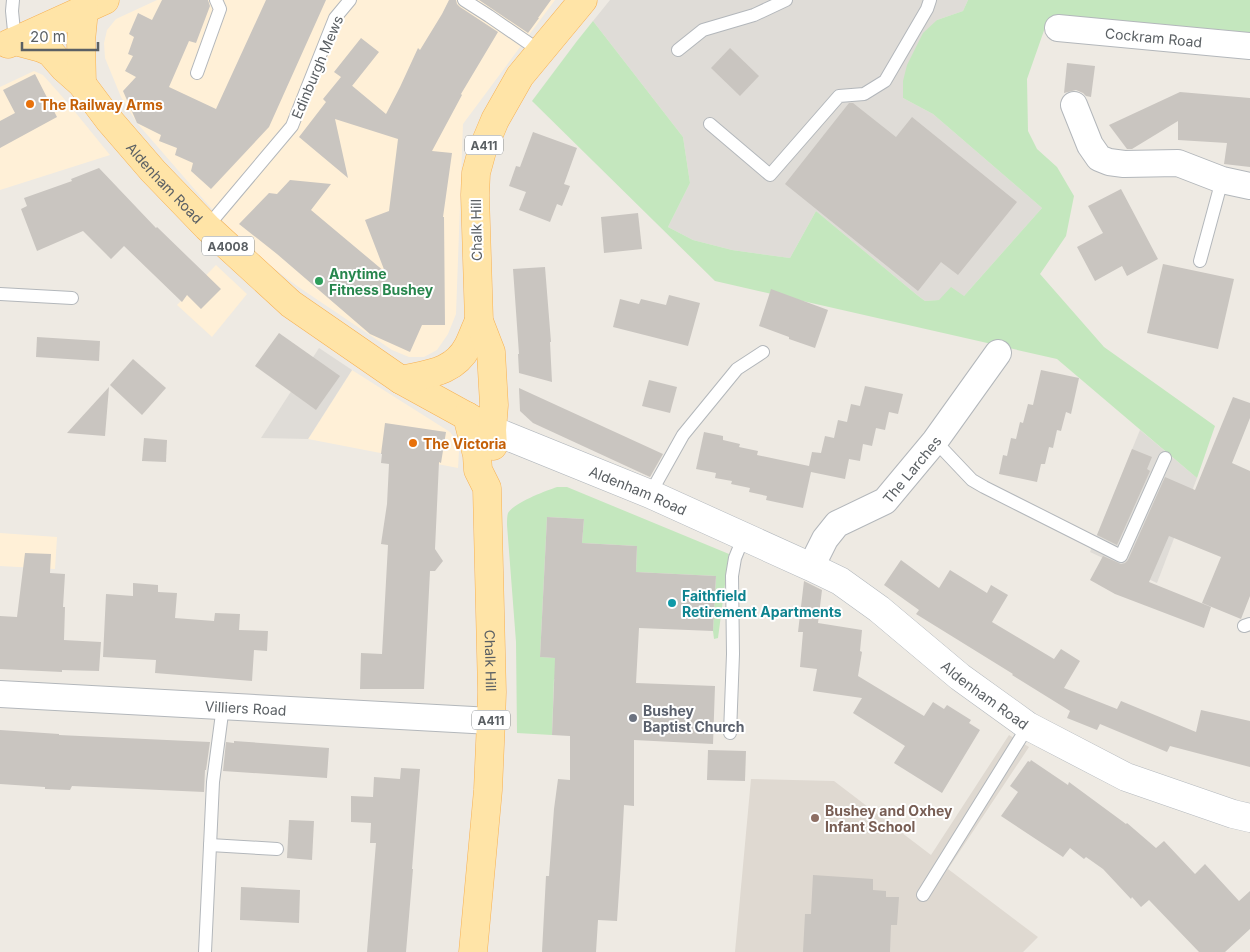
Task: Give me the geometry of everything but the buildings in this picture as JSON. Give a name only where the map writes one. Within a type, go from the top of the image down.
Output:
[{"type":"main road","name":"Chalk Hill","points":[[487,488],[495,473],[492,430],[494,405],[491,352],[478,321],[476,173],[482,151],[495,120],[520,76],[583,0]]},
{"type":"main road","points":[[8,44],[94,5]]},
{"type":"main road","points":[[82,84],[81,41],[94,5]]},
{"type":"main road","name":"Aldenham Road","points":[[8,44],[41,48],[50,52],[82,84],[109,120],[147,164],[207,227],[291,304],[401,380],[492,430],[650,494],[840,581],[878,609],[960,677],[1028,726],[1126,777],[1224,811],[1250,818]]},
{"type":"main road","points":[[401,380],[444,370],[461,356],[478,321]]},
{"type":"main road","name":"Chalk Hill","points":[[467,416],[477,455],[478,470],[487,488],[492,682],[488,790],[473,952]]},
{"type":"street","name":"Cockram Road","points":[[1058,28],[1250,46]]},
{"type":"street","points":[[1074,105],[1090,145],[1099,158],[1109,162],[1124,164],[1178,162],[1222,180],[1250,186]]},
{"type":"street","name":"The Larches","points":[[810,567],[825,539],[837,524],[885,501],[935,441],[998,353]]},
{"type":"street","name":"Villiers Road","points":[[0,694],[491,721]]},
{"type":"lane","points":[[8,44],[13,0]]},
{"type":"lane","points":[[197,73],[220,8],[216,0]]},
{"type":"lane","name":"Edinburgh Mews","points":[[207,227],[292,126],[335,18],[350,0]]},
{"type":"lane","points":[[464,0],[540,51]]},
{"type":"lane","points":[[678,50],[703,30],[754,15],[786,0]]},
{"type":"lane","points":[[710,124],[770,175],[839,96],[864,94],[885,81],[927,9],[930,0]]},
{"type":"lane","points":[[1200,261],[1222,180]]},
{"type":"lane","points":[[0,294],[72,298]]},
{"type":"lane","points":[[650,494],[683,435],[738,369],[763,352]]},
{"type":"lane","points":[[935,441],[972,480],[1121,556],[1165,458]]},
{"type":"lane","points":[[730,733],[733,654],[732,576],[735,558],[744,536]]},
{"type":"lane","points":[[205,952],[213,782],[223,706]]},
{"type":"lane","points":[[923,895],[1028,726]]},
{"type":"lane","points":[[210,845],[277,849]]},
{"type":"shaded area","points":[[157,0],[555,0],[463,124],[456,314],[448,334],[437,350],[424,357],[409,357],[392,350],[297,286],[247,248],[137,123],[121,97],[105,58],[104,43],[107,30],[116,19]]},
{"type":"shaded area","points":[[610,0],[968,0],[963,11],[937,20],[903,98],[933,114],[1042,208],[964,296],[939,300],[925,301],[816,211],[790,258],[732,250],[693,240],[668,227],[690,183],[683,137],[593,21]]},
{"type":"shaded area","points":[[34,71],[43,75],[110,155],[0,190],[0,87]]},
{"type":"shaded area","points":[[216,265],[247,294],[212,337],[177,305]]},
{"type":"shaded area","points":[[319,348],[352,370],[308,439],[261,438]]},
{"type":"shaded area","points":[[352,370],[450,432],[456,440],[459,451],[458,468],[308,439]]},
{"type":"shaded area","points":[[1140,430],[1197,478],[1157,583],[1090,552]]},
{"type":"shaded area","points":[[0,533],[57,537],[55,569],[0,566]]},
{"type":"shaded area","name":"Bushey and Oxhey Infant School","points":[[1009,735],[1029,747],[948,869],[1038,937],[1023,952],[735,952],[751,779],[834,781],[931,855]]},
{"type":"green space","points":[[968,0],[1250,0],[1250,33],[1125,21],[1047,22],[1027,79],[1028,131],[1037,149],[1057,167],[1074,196],[1066,236],[1040,274],[1104,347],[1215,426],[1197,478],[1057,359],[715,281],[532,101],[593,21],[683,137],[690,183],[668,227],[693,240],[732,250],[790,258],[816,211],[925,301],[939,300],[951,287],[964,296],[1042,208],[933,114],[903,98],[903,81],[907,65],[923,33],[937,20],[963,11]]},
{"type":"green space","points":[[557,487],[567,487],[729,554],[718,638],[714,639],[713,631],[716,576],[636,572],[637,546],[582,543],[584,519],[547,517],[540,657],[579,659],[635,683],[554,679],[552,735],[517,733],[516,642],[507,516],[516,505]]},
{"type":"place","name":"The Railway Arms","points":[[30,104]]},
{"type":"place","name":"Anytime Fitness Bushey","points":[[319,281]]},
{"type":"place","name":"The Victoria","points":[[413,443]]},
{"type":"place","name":"Faithfield Retirement Apartments","points":[[672,603]]},
{"type":"place","name":"Bushey Baptist Church","points":[[633,718]]},
{"type":"place","name":"Bushey and Oxhey Infant School","points":[[815,818]]}]
